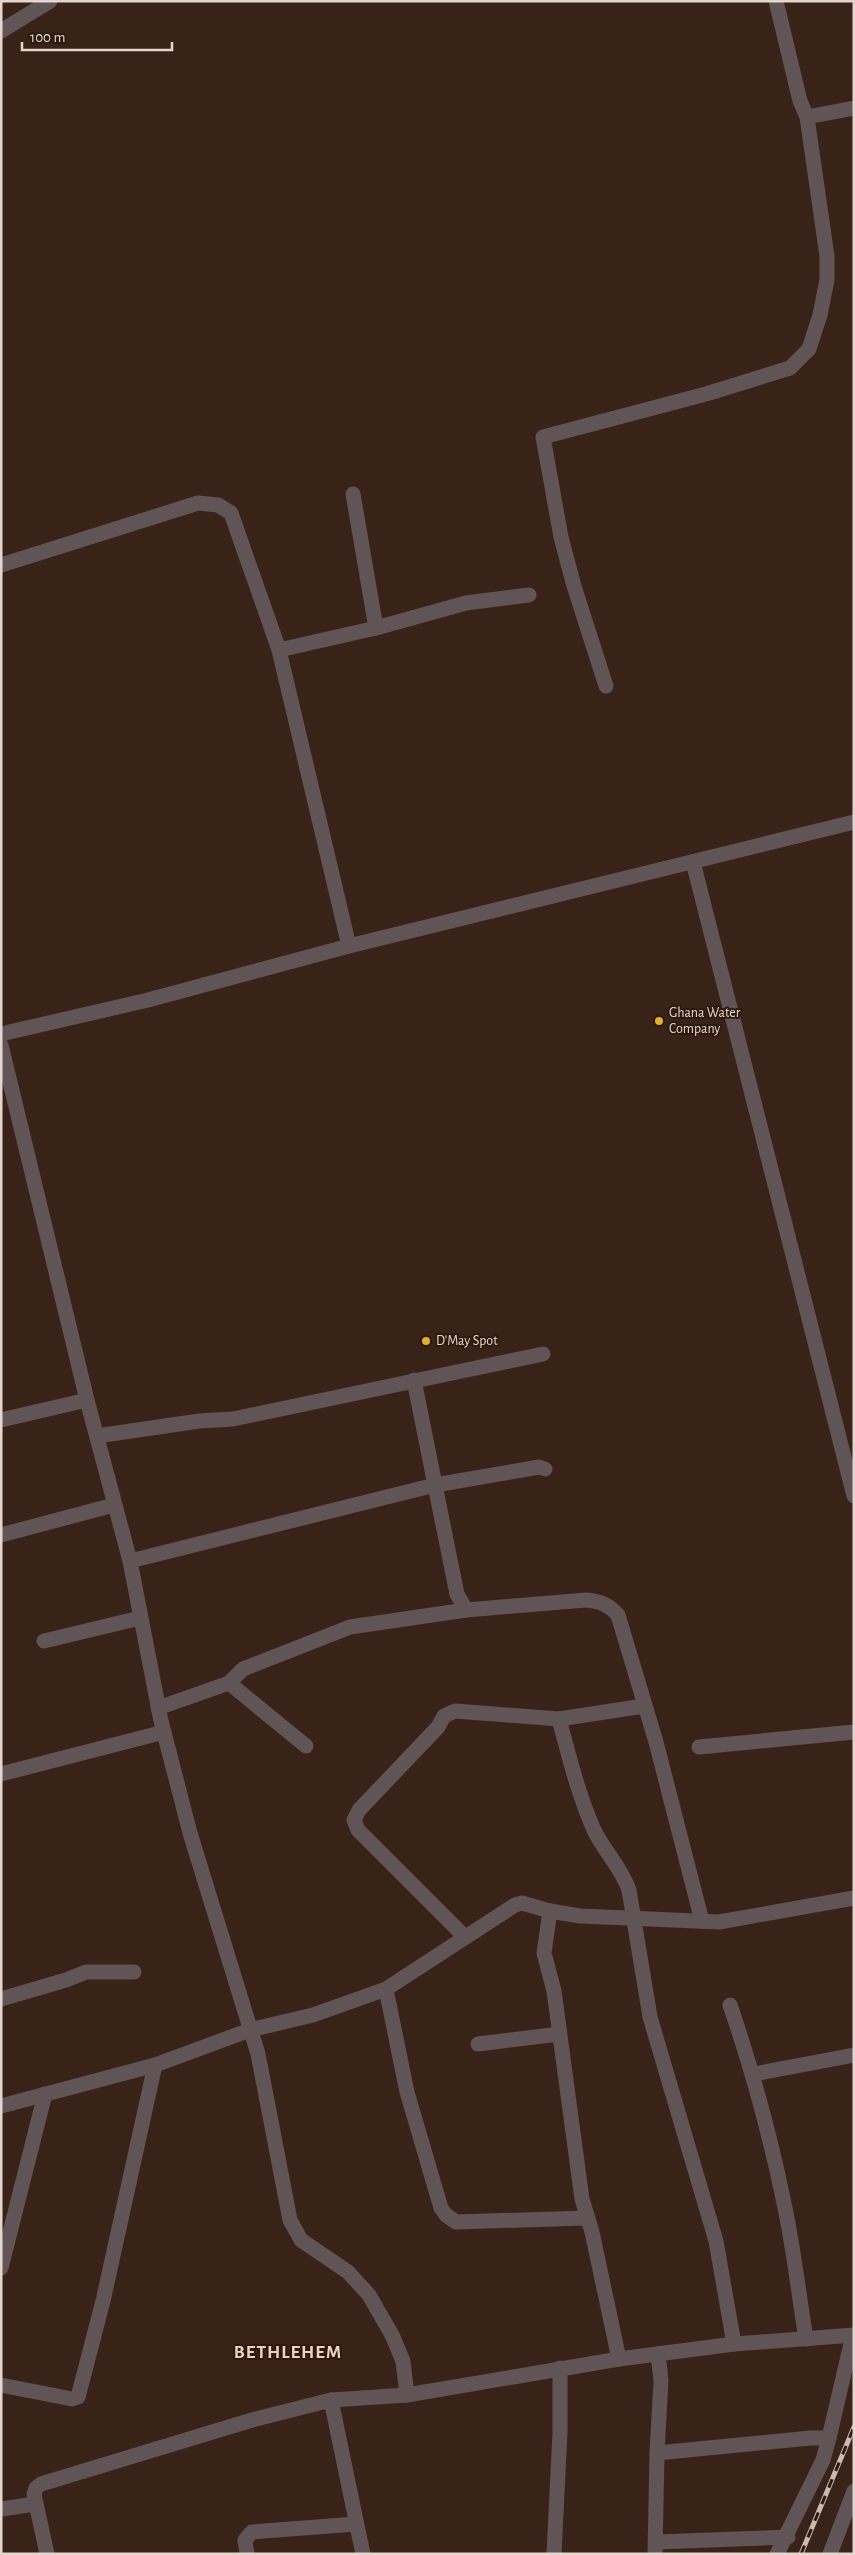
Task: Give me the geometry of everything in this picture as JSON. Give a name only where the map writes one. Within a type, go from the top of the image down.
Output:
[{"type":"street","points":[[1,31],[50,1]]},
{"type":"street","points":[[606,686],[574,586],[561,536],[543,437],[706,394],[790,368],[809,349],[820,314],[827,280],[827,256],[807,117],[800,101],[776,1]]},
{"type":"street","points":[[807,117],[854,108]]},
{"type":"street","points":[[354,494],[376,628]]},
{"type":"street","points":[[1,564],[198,503],[218,506],[231,513],[279,650],[349,946]]},
{"type":"street","points":[[279,650],[376,628],[466,603],[529,595]]},
{"type":"street","points":[[1,1034],[148,1000],[349,946],[854,822]]},
{"type":"street","points":[[693,862],[854,1496]]},
{"type":"street","points":[[1,1045],[87,1400],[130,1562],[164,1732],[190,1833],[258,2054],[290,2220],[295,2234],[301,2240],[348,2272],[369,2295],[392,2335],[403,2361],[406,2395]]},
{"type":"street","points":[[97,1436],[234,1419],[543,1354]]},
{"type":"street","points":[[414,1380],[457,1594],[466,1610]]},
{"type":"street","points":[[1,1420],[87,1400]]},
{"type":"street","points":[[130,1562],[435,1485],[539,1467],[545,1469]]},
{"type":"street","points":[[1,1535],[114,1505]]},
{"type":"street","points":[[158,1708],[229,1683],[243,1669],[294,1647],[350,1627],[466,1610],[586,1600],[597,1601],[610,1607],[618,1615],[656,1742],[702,1921]]},
{"type":"street","points":[[44,1641],[140,1618]]},
{"type":"street","points":[[229,1683],[306,1746]]},
{"type":"street","points":[[465,1937],[358,1830],[354,1820],[359,1810],[438,1727],[444,1716],[455,1711],[559,1719],[644,1706]]},
{"type":"street","points":[[559,1719],[576,1780],[594,1830],[625,1879],[634,1919],[650,2017],[716,2241],[734,2344]]},
{"type":"street","points":[[1,1774],[102,1750],[164,1732]]},
{"type":"street","points":[[699,1747],[854,1732]]},
{"type":"street","points":[[1,2106],[155,2065],[250,2030],[313,2014],[386,1989],[465,1937],[522,1903],[550,1911],[580,1916],[702,1921],[736,1920],[854,1898]]},
{"type":"street","points":[[550,1911],[544,1953],[554,1991],[572,2133],[587,2218],[592,2232],[619,2359]]},
{"type":"street","points":[[1,1999],[66,1980],[86,1972],[134,1972]]},
{"type":"street","points":[[386,1989],[408,2092],[441,2208],[446,2215],[456,2222],[587,2218]]},
{"type":"street","points":[[730,2005],[754,2074],[786,2209],[806,2340]]},
{"type":"street","points":[[478,2044],[559,2034]]},
{"type":"street","points":[[754,2074],[854,2055]]},
{"type":"street","points":[[1,2385],[72,2399],[78,2397],[102,2301],[155,2065]]},
{"type":"street","points":[[2,2261],[45,2094]]},
{"type":"street","points":[[47,2554],[34,2504],[36,2488],[41,2484],[252,2420],[331,2400],[406,2395],[619,2359],[734,2344],[854,2335],[823,2460],[788,2536],[777,2554]]},
{"type":"street","points":[[658,2354],[661,2380],[657,2453],[656,2548],[788,2536]]},
{"type":"street","points":[[554,2554],[560,2432],[560,2368]]},
{"type":"street","points":[[331,2400],[363,2554]]},
{"type":"street","points":[[657,2453],[810,2438],[829,2438]]},
{"type":"street","points":[[830,2554],[854,2491]]},
{"type":"street","points":[[1,2509],[34,2504]]},
{"type":"street","points":[[247,2554],[245,2540],[252,2532],[356,2524]]},
{"type":"railway","points":[[801,2554],[854,2427]]},
{"type":"place","name":"Ghana Water Company","points":[[659,1021]]},
{"type":"place","name":"D'May Spot","points":[[426,1341]]},
{"type":"district","name":"BETHLEHEM","points":[[288,2352]]}]
